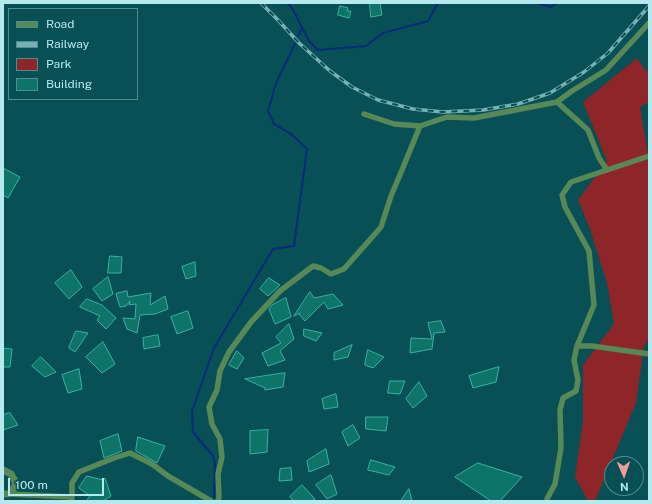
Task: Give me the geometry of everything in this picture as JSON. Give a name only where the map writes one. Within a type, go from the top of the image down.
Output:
[{"type":"street","points":[[364,114],[394,124],[420,126],[447,117],[474,118],[557,102],[572,90],[606,70],[649,23]]},
{"type":"street","points":[[557,102],[588,130],[599,158],[607,170]]},
{"type":"street","points":[[218,501],[218,474],[222,457],[220,439],[212,424],[209,407],[217,390],[220,371],[229,352],[251,322],[280,291],[313,266],[321,268],[331,274],[344,269],[381,227],[391,196],[420,126]]},
{"type":"street","points":[[547,501],[555,484],[561,448],[560,410],[563,398],[576,391],[578,380],[574,360],[576,346],[594,305],[589,251],[565,207],[562,195],[571,182],[649,156]]},
{"type":"street","points":[[576,346],[592,346],[649,354]]},
{"type":"street","points":[[6,494],[71,499],[72,483],[79,472],[114,458],[130,454],[152,464],[168,476],[211,501]]},
{"type":"street","points":[[3,470],[11,474],[16,483],[13,490],[6,494]]},
{"type":"green space","points":[[637,58],[645,70],[649,71],[649,102],[640,107],[649,160],[649,339],[644,346],[636,403],[614,456],[604,456],[604,479],[595,501],[588,501],[575,477],[583,421],[583,365],[614,324],[607,283],[590,229],[578,200],[607,161],[583,102]]},
{"type":"building","points":[[370,3],[380,3],[382,15],[371,17]]},
{"type":"building","points":[[340,6],[348,8],[347,11],[351,11],[349,18],[338,15]]},
{"type":"building","points":[[3,168],[20,177],[8,198],[3,195]]},
{"type":"building","points":[[110,256],[122,257],[121,273],[108,273]]},
{"type":"building","points":[[195,262],[196,276],[186,279],[182,267]]},
{"type":"building","points":[[71,270],[82,287],[69,299],[55,283]]},
{"type":"building","points":[[108,277],[113,294],[102,301],[93,289]]},
{"type":"building","points":[[269,278],[280,285],[268,296],[260,289]]},
{"type":"building","points":[[127,291],[128,297],[151,293],[150,305],[165,296],[168,309],[155,314],[140,315],[137,333],[127,329],[123,318],[135,319],[136,304],[129,305],[130,301],[126,306],[120,307],[116,294]]},
{"type":"building","points":[[310,292],[314,298],[333,294],[343,305],[328,309],[324,302],[305,321],[299,314],[300,313],[294,316]]},
{"type":"building","points":[[286,298],[291,317],[275,324],[269,309],[272,305]]},
{"type":"building","points":[[87,299],[102,305],[116,318],[106,329],[97,320],[100,316],[80,307]]},
{"type":"building","points":[[188,311],[193,328],[177,334],[171,317]]},
{"type":"building","points":[[441,321],[445,332],[434,333],[432,349],[410,353],[411,338],[432,339],[428,323]]},
{"type":"building","points":[[289,324],[294,339],[280,351],[285,360],[268,366],[262,353],[281,343],[276,337]]},
{"type":"building","points":[[304,329],[322,333],[316,341],[304,336]]},
{"type":"building","points":[[76,331],[88,333],[75,352],[69,348]]},
{"type":"building","points":[[158,335],[160,346],[144,349],[143,338]]},
{"type":"building","points":[[103,342],[115,364],[102,373],[86,357]]},
{"type":"building","points":[[352,345],[348,357],[334,360],[334,353]]},
{"type":"building","points":[[3,348],[12,349],[10,367],[3,367]]},
{"type":"building","points":[[368,350],[384,357],[373,368],[365,365]]},
{"type":"building","points":[[237,351],[244,358],[237,369],[229,365]]},
{"type":"building","points":[[41,357],[56,372],[45,377],[32,366]]},
{"type":"building","points":[[499,367],[496,382],[473,388],[469,376]]},
{"type":"building","points":[[79,369],[82,389],[68,393],[62,375]]},
{"type":"building","points":[[285,373],[283,387],[265,390],[265,388],[245,379]]},
{"type":"building","points":[[390,381],[405,381],[400,394],[388,393]]},
{"type":"building","points":[[419,382],[427,396],[413,408],[406,399]]},
{"type":"building","points":[[336,394],[338,407],[324,409],[322,399]]},
{"type":"building","points":[[10,413],[18,425],[3,430],[3,415]]},
{"type":"building","points":[[366,417],[388,417],[386,431],[366,429]]},
{"type":"building","points":[[353,425],[360,438],[348,446],[342,432]]},
{"type":"building","points":[[268,430],[267,452],[250,454],[250,431]]},
{"type":"building","points":[[118,434],[122,451],[104,458],[100,441]]},
{"type":"building","points":[[138,437],[165,446],[157,463],[136,451]]},
{"type":"building","points":[[326,449],[329,464],[309,472],[307,461]]},
{"type":"building","points":[[371,460],[395,467],[389,475],[368,470]]},
{"type":"building","points":[[478,463],[522,477],[500,501],[491,501],[455,477]]},
{"type":"building","points":[[291,468],[292,480],[279,481],[280,469]]},
{"type":"building","points":[[331,475],[337,494],[327,499],[316,485]]},
{"type":"building","points":[[87,476],[103,480],[105,478],[111,496],[103,501],[86,501],[90,496],[79,488]]},
{"type":"building","points":[[302,485],[315,499],[312,501],[294,501],[290,497]]},
{"type":"building","points":[[409,489],[412,501],[401,501]]},
{"type":"waterway","points":[[287,3],[292,8],[309,41],[318,50],[366,46],[383,33],[428,21],[438,3]]},
{"type":"waterway","points":[[536,3],[551,7],[557,3]]},
{"type":"waterway","points":[[298,36],[302,28]]},
{"type":"waterway","points":[[214,497],[215,463],[213,456],[193,432],[192,411],[214,348],[273,249],[294,246],[307,149],[291,134],[274,124],[268,111],[276,83],[295,44]]},
{"type":"railway","points":[[261,3],[299,43],[330,71],[352,87],[378,100],[413,109],[443,112],[483,110],[518,104],[550,93],[584,72],[608,53],[649,6]]}]
